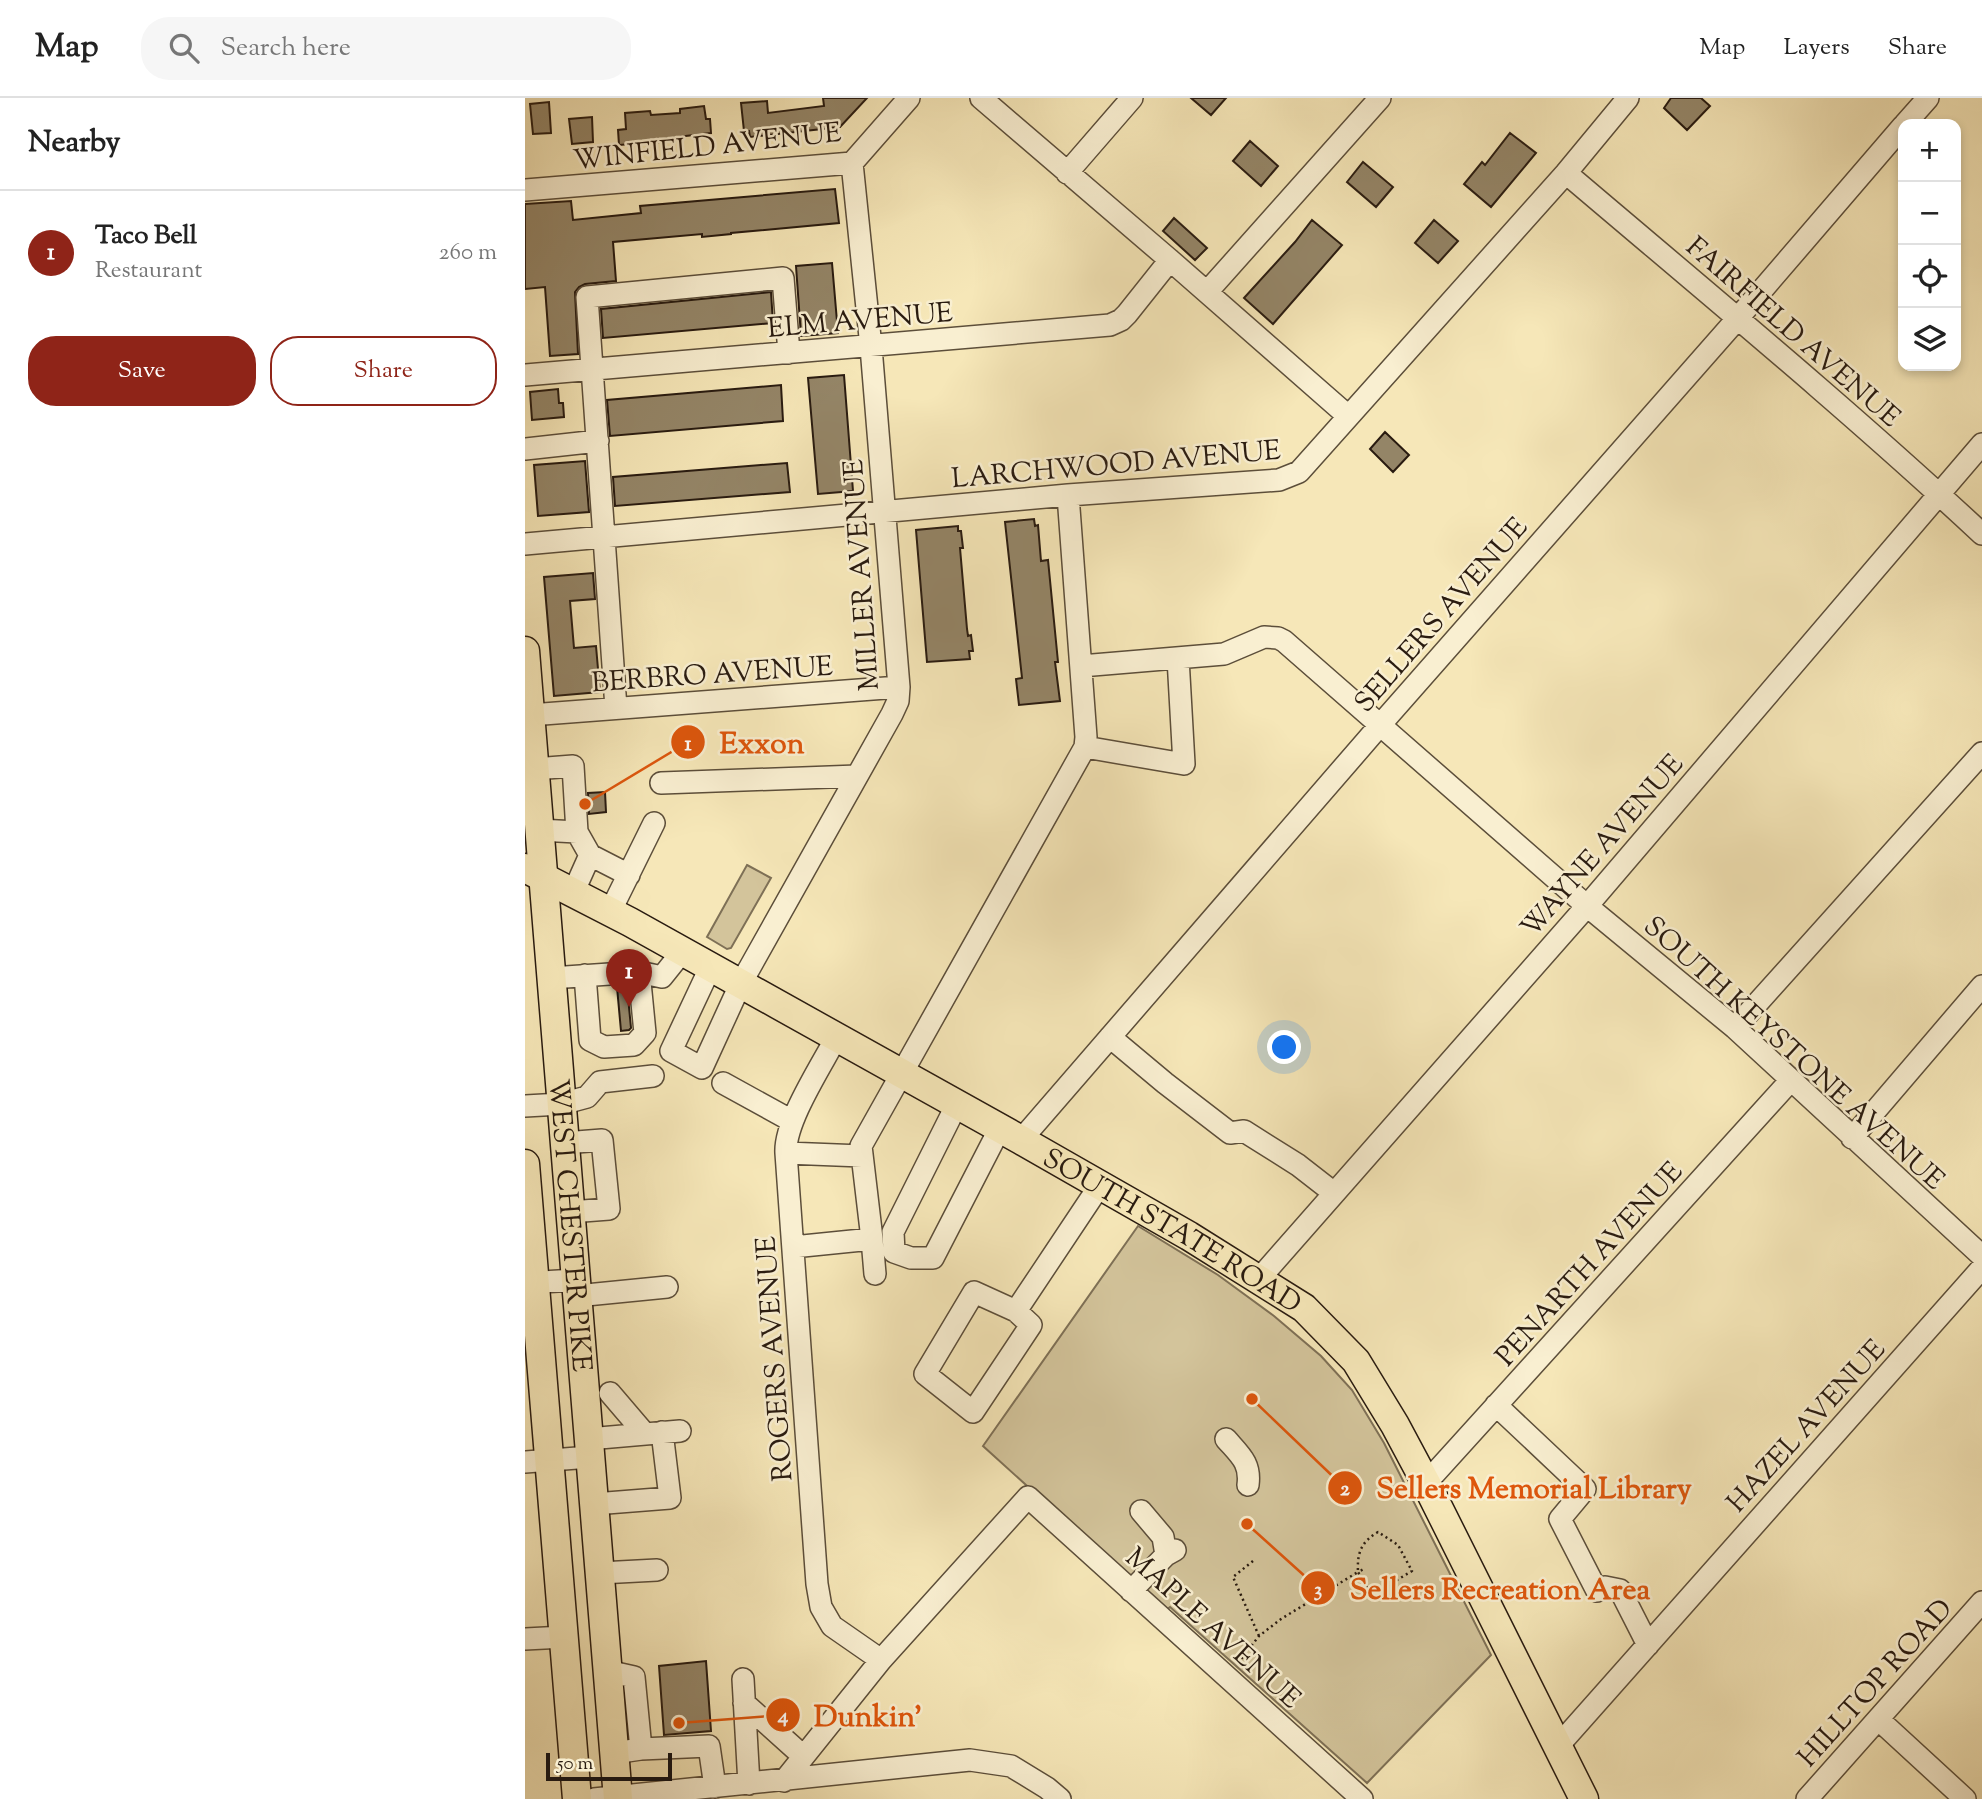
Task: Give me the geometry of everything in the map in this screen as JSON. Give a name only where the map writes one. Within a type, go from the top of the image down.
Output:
[{"type":"main road","name":"WEST CHESTER PIKE","points":[[525,651],[539,830],[534,873],[551,978],[607,1671],[627,1751],[610,1798]]},
{"type":"main road","name":"SOUTH STATE ROAD","points":[[534,873],[837,1036],[1011,1134],[1189,1236],[1304,1308],[1356,1361],[1395,1425],[1584,1799]]},
{"type":"main road","name":"WEST CHESTER PIKE","points":[[525,1164],[537,1461],[564,1637],[577,1799]]},
{"type":"street","name":"WINFIELD AVENUE","points":[[525,190],[852,163],[909,98]]},
{"type":"street","points":[[981,98],[1348,416]]},
{"type":"street","points":[[1067,173],[1132,98]]},
{"type":"street","points":[[1207,292],[1380,98]]},
{"type":"street","name":"LARCHWOOD AVENUE","points":[[525,544],[1291,477],[1299,472],[1566,173],[1627,98]]},
{"type":"street","name":"SELLERS AVENUE","points":[[1909,119],[1927,98]]},
{"type":"street","name":"SELLERS AVENUE","points":[[957,1104],[893,1232],[894,1252],[911,1258],[933,1258],[1011,1134],[1110,1037],[1898,132]]},
{"type":"street","name":"MILLER AVENUE","points":[[710,968],[671,1051],[702,1068],[740,985],[898,701],[871,347],[852,163]]},
{"type":"street","name":"FAIRFIELD AVENUE","points":[[1566,173],[1738,318],[1982,534]]},
{"type":"street","name":"ELM AVENUE","points":[[525,375],[1110,325],[1121,320],[1170,260]]},
{"type":"street","points":[[616,708],[587,297],[783,278],[789,353]]},
{"type":"street","points":[[525,449],[598,441]]},
{"type":"street","name":"WAYNE AVENUE","points":[[1259,1279],[1587,906],[1982,444]]},
{"type":"street","points":[[875,1274],[861,1146],[1085,747],[1068,495]]},
{"type":"street","points":[[1081,667],[1224,654],[1264,637],[1278,638],[1381,724]]},
{"type":"street","points":[[1085,747],[1184,764],[1178,658]]},
{"type":"street","name":"BERBRO AVENUE","points":[[530,715],[899,687]]},
{"type":"street","name":"SOUTH KEYSTONE AVENUE","points":[[1381,724],[1587,906],[1735,1028],[1852,1138],[1978,1245]]},
{"type":"street","points":[[1735,1028],[1982,752]]},
{"type":"street","points":[[534,769],[573,766],[577,832],[590,855],[629,875]]},
{"type":"street","points":[[661,783],[857,776]]},
{"type":"street","points":[[610,912],[654,823]]},
{"type":"street","points":[[539,830],[577,832]]},
{"type":"street","points":[[573,893],[590,855]]},
{"type":"street","points":[[551,978],[639,972],[662,977],[682,952]]},
{"type":"street","points":[[556,1041],[634,1045],[645,1033],[639,972]]},
{"type":"street","points":[[585,975],[597,1044]]},
{"type":"street","points":[[1852,1138],[1982,986]]},
{"type":"street","name":"ROGERS AVENUE","points":[[837,1036],[792,1121],[786,1153],[817,1584],[821,1607],[832,1626],[881,1660]]},
{"type":"street","points":[[1110,1037],[1230,1133],[1244,1131],[1298,1165],[1334,1193]]},
{"type":"street","points":[[525,1106],[561,1104],[587,1097],[600,1082],[653,1076]]},
{"type":"street","name":"PENARTH AVENUE","points":[[1426,1483],[1791,1080]]},
{"type":"street","points":[[723,1083],[792,1121]]},
{"type":"street","points":[[564,1143],[602,1140],[609,1209],[570,1212]]},
{"type":"street","points":[[786,1153],[862,1156]]},
{"type":"street","points":[[1016,1311],[1100,1185]]},
{"type":"street","points":[[793,1247],[872,1239]]},
{"type":"street","name":"HAZEL AVENUE","points":[[1558,1746],[1982,1268]]},
{"type":"street","points":[[530,1283],[576,1288],[667,1287]]},
{"type":"street","points":[[974,1292],[1016,1311],[1031,1325],[973,1412],[925,1374],[974,1292]]},
{"type":"street","points":[[594,1504],[670,1497],[662,1432],[610,1393]]},
{"type":"street","points":[[1496,1405],[1585,1489],[1560,1519],[1597,1591],[1605,1587],[1621,1591],[1648,1645]]},
{"type":"street","points":[[537,1461],[662,1432]]},
{"type":"street","points":[[1226,1439],[1245,1460],[1250,1474],[1248,1485]]},
{"type":"street","name":"MAPLE AVENUE","points":[[881,1660],[1028,1497],[1362,1799]]},
{"type":"street","points":[[1131,1591],[1170,1552],[1163,1537],[1141,1511]]},
{"type":"street","points":[[600,1573],[657,1570]]},
{"type":"street","name":"HILLTOP ROAD","points":[[1807,1799],[1982,1602]]},
{"type":"street","points":[[525,1639],[564,1637]]},
{"type":"street","points":[[784,1781],[881,1660]]},
{"type":"street","points":[[743,1679],[749,1784]]},
{"type":"street","points":[[744,1703],[803,1756]]},
{"type":"street","points":[[1878,1718],[1965,1799]]},
{"type":"street","points":[[627,1751],[709,1746],[715,1787]]},
{"type":"street","points":[[610,1798],[970,1760],[1011,1766],[1047,1787],[1060,1799]]},
{"type":"path","points":[[1378,1532],[1399,1547],[1412,1570],[1371,1595],[1359,1572],[1357,1559],[1366,1539],[1372,1538],[1378,1532]]},
{"type":"path","points":[[1395,1550],[1399,1547]]},
{"type":"path","points":[[1253,1561],[1233,1577],[1259,1636]]},
{"type":"path","points":[[1229,1678],[1259,1636],[1281,1619],[1364,1569]]},
{"type":"path","points":[[1386,1580],[1389,1585]]},
{"type":"shaded area","points":[[747,865],[771,878],[731,948],[727,949],[707,937]]},
{"type":"shaded area","points":[[1138,1226],[1218,1275],[1274,1316],[1321,1356],[1352,1390],[1384,1443],[1491,1655],[1367,1783],[1170,1607],[1165,1611],[983,1446]]},
{"type":"building","points":[[823,98],[867,98],[840,127],[750,137],[749,131],[744,131],[741,103],[767,101],[768,113],[824,106]]},
{"type":"building","points":[[1191,98],[1226,98],[1211,115]]},
{"type":"building","points":[[1671,98],[1701,98],[1710,106],[1687,130],[1664,108]]},
{"type":"building","points":[[549,102],[551,133],[533,134],[530,104]]},
{"type":"building","points":[[704,106],[706,119],[710,119],[711,133],[659,139],[660,142],[619,145],[618,130],[626,129],[625,113],[680,113],[680,109]]},
{"type":"building","points":[[592,117],[593,142],[572,144],[569,119]]},
{"type":"building","points":[[1510,133],[1536,153],[1491,207],[1464,184],[1482,162],[1485,165]]},
{"type":"building","points":[[1250,141],[1278,166],[1261,186],[1233,161]]},
{"type":"building","points":[[1363,162],[1393,187],[1376,207],[1347,182]]},
{"type":"building","points":[[835,189],[839,223],[702,237],[702,234],[613,242],[616,281],[585,284],[575,292],[578,354],[550,356],[545,287],[525,289],[525,204],[571,201],[573,220],[641,213],[640,206]]},
{"type":"building","points":[[1174,218],[1207,248],[1195,260],[1163,231]]},
{"type":"building","points":[[1312,220],[1342,245],[1273,324],[1244,298]]},
{"type":"building","points":[[1434,220],[1458,241],[1438,263],[1415,243]]},
{"type":"building","points":[[832,263],[838,333],[801,336],[796,266]]},
{"type":"building","points":[[771,292],[773,323],[603,338],[601,309]]},
{"type":"building","points":[[844,375],[853,491],[818,494],[808,378]]},
{"type":"building","points":[[781,385],[783,421],[610,436],[607,400]]},
{"type":"building","points":[[558,389],[564,417],[532,420],[530,392]]},
{"type":"building","points":[[1385,432],[1409,455],[1393,472],[1370,449]]},
{"type":"building","points":[[585,461],[589,512],[538,516],[534,465]]},
{"type":"building","points":[[787,463],[790,492],[615,506],[613,477]]},
{"type":"building","points":[[1034,519],[1035,526],[1038,525],[1041,561],[1048,560],[1060,701],[1019,705],[1016,679],[1022,678],[1005,522]]},
{"type":"building","points":[[958,526],[963,548],[960,548],[967,629],[968,636],[971,635],[973,651],[969,651],[970,659],[927,662],[916,530]]},
{"type":"building","points":[[593,573],[595,599],[570,601],[574,648],[596,646],[600,692],[554,696],[544,577]]},
{"type":"building","points":[[605,792],[606,812],[589,814],[588,793]]},
{"type":"building","points":[[627,986],[631,1028],[621,1031],[617,987]]},
{"type":"building","points":[[706,1661],[711,1731],[664,1735],[659,1666]]},
{"type":"place","name":"Exxon","points":[[585,804]]},
{"type":"place","name":"Taco Bell","points":[[629,1007]]},
{"type":"place","name":"Sellers Memorial Library","points":[[1252,1399]]},
{"type":"place","name":"Sellers Recreation Area","points":[[1247,1524]]},
{"type":"place","name":"Dunkin'","points":[[679,1723]]}]
